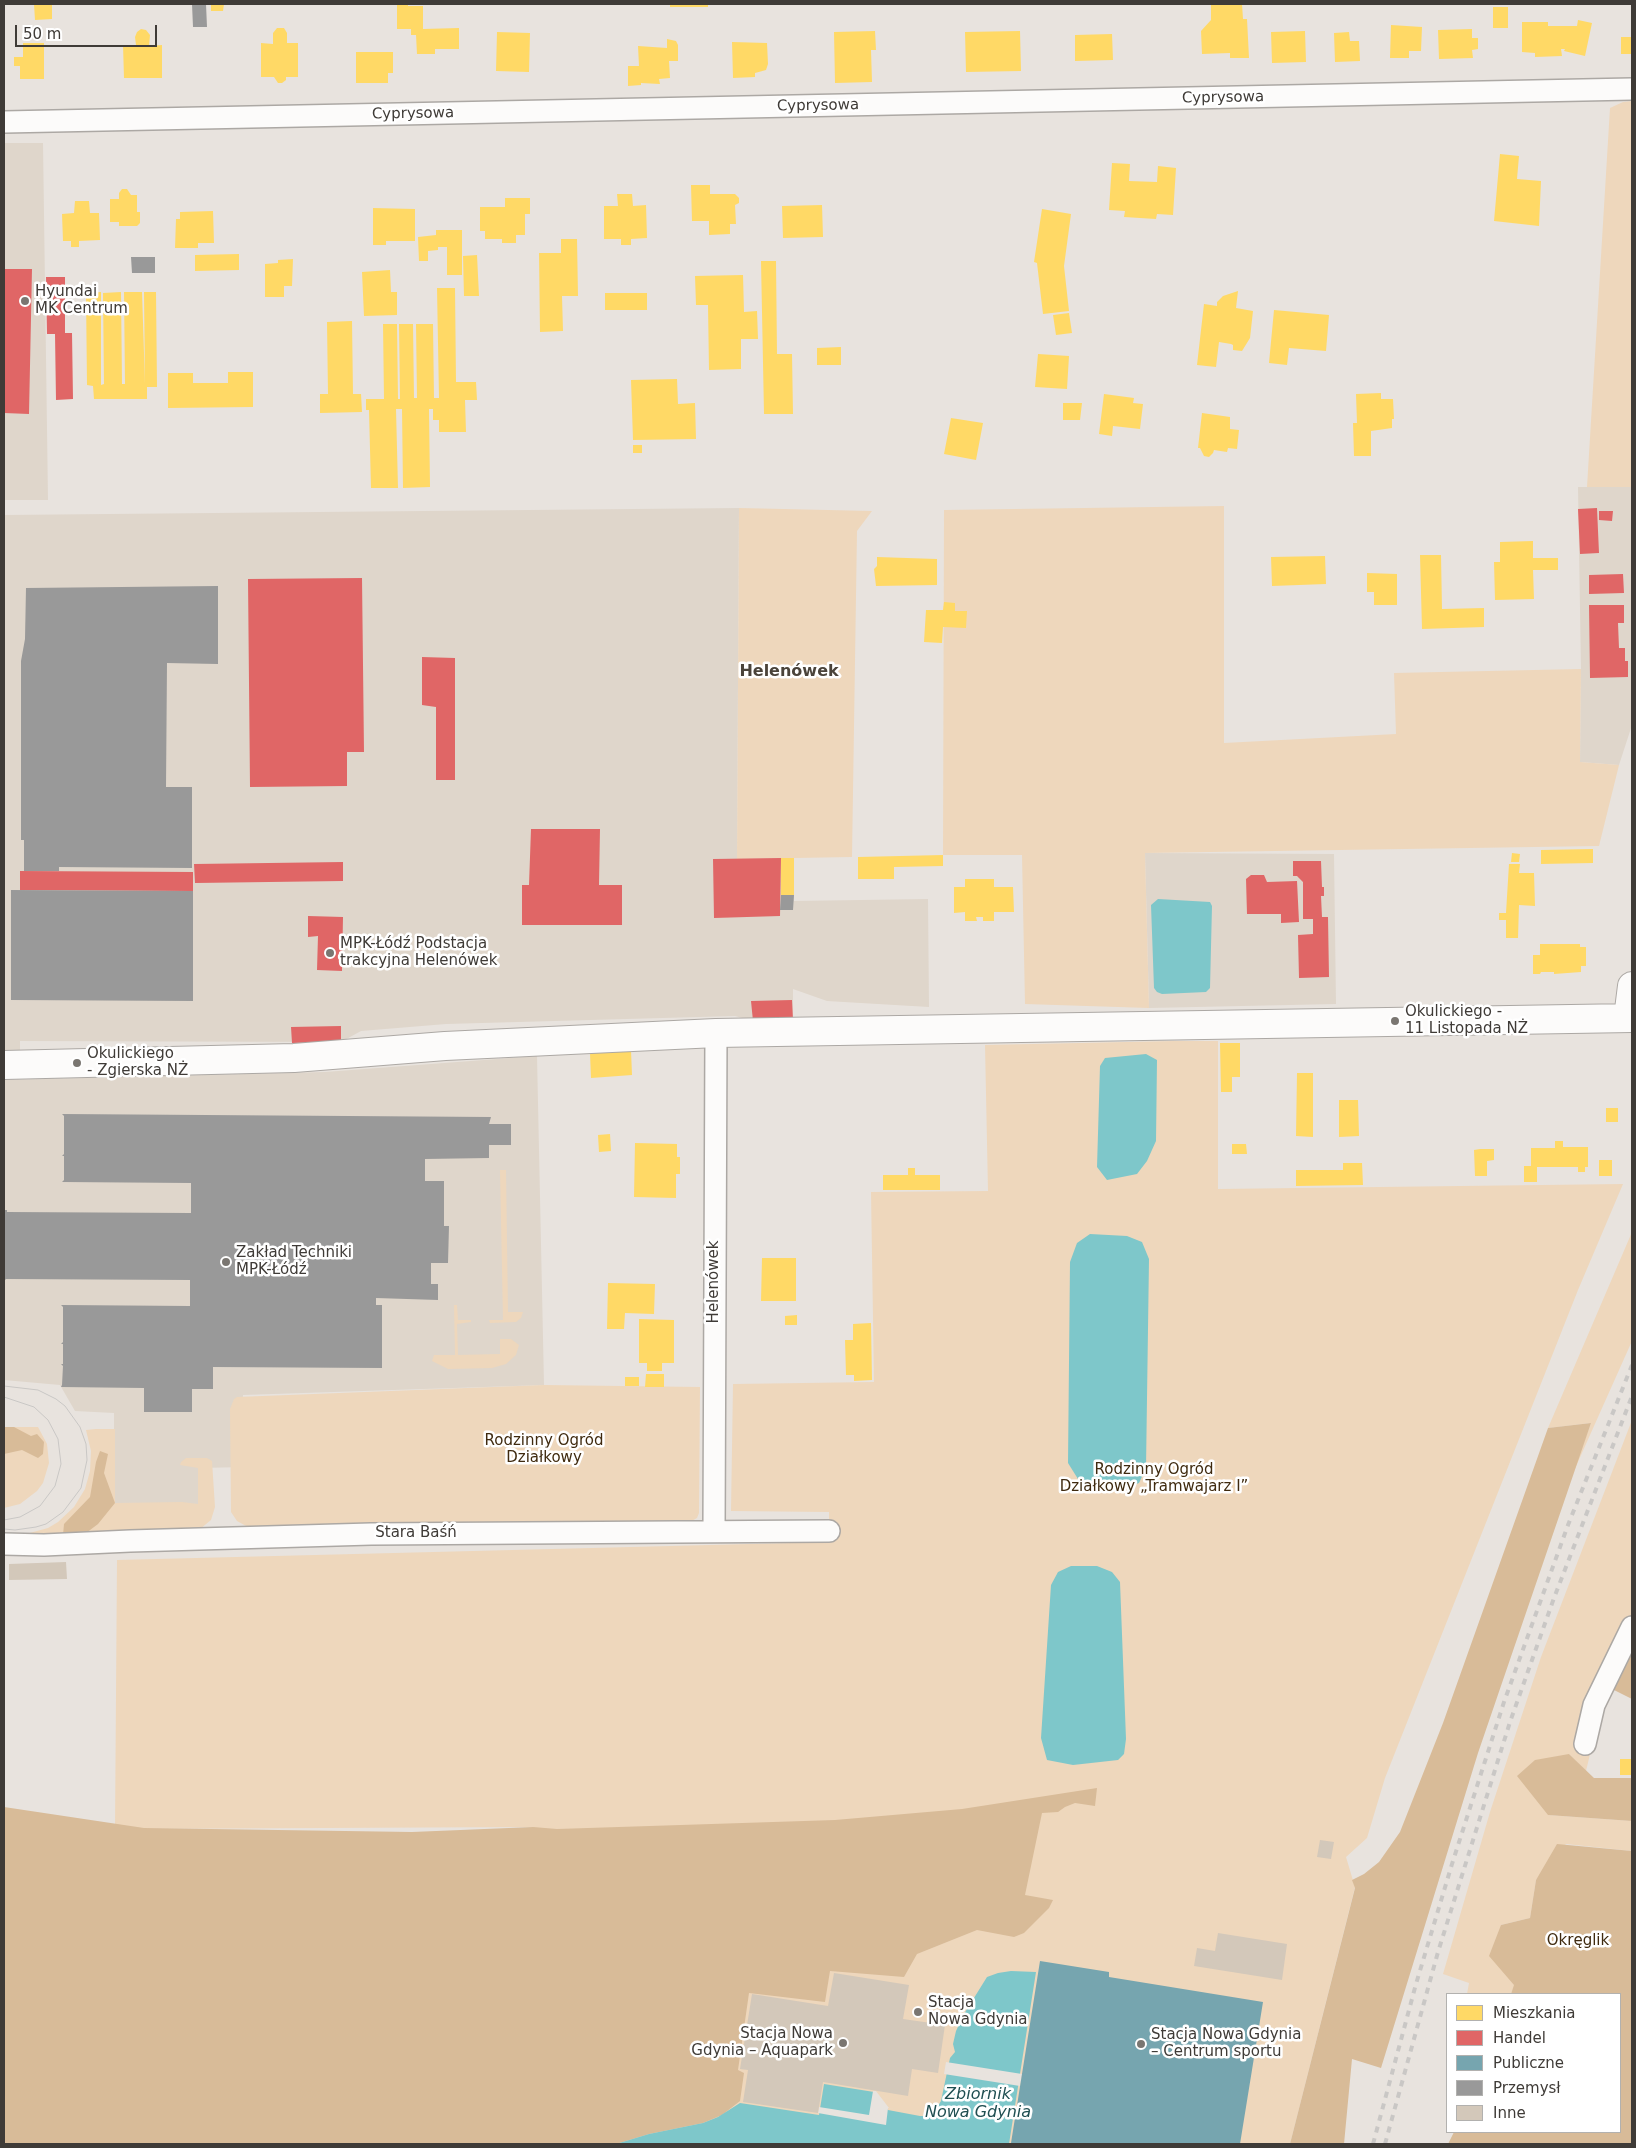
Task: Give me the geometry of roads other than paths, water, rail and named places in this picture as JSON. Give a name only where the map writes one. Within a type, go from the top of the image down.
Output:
[{"type":"street","name":"Cyprysowa","points":[[4,122],[1632,89]]},
{"type":"street","points":[[4,1065],[303,1057],[473,1044],[716,1033],[1630,1018],[1632,986]]},
{"type":"street","name":"Helenówek","points":[[714,1531],[716,1033]]},
{"type":"street","name":"Stara Baśń","points":[[4,1544],[44,1545],[371,1534],[829,1531]]},
{"type":"street","points":[[1585,1744],[1594,1705],[1632,1627]]},
{"type":"water","points":[[1158,899],[1210,902],[1212,906],[1210,988],[1206,992],[1162,994],[1154,988],[1151,905]]},
{"type":"water","points":[[1146,1054],[1157,1060],[1156,1141],[1147,1161],[1137,1174],[1107,1180],[1097,1167],[1100,1066],[1105,1058]]},
{"type":"water","points":[[1090,1234],[1127,1236],[1142,1242],[1149,1259],[1146,1468],[1139,1483],[1128,1487],[1096,1490],[1078,1479],[1068,1463],[1070,1262],[1077,1243]]},
{"type":"water","points":[[1071,1566],[1097,1566],[1112,1572],[1120,1582],[1126,1739],[1124,1754],[1118,1760],[1073,1765],[1047,1760],[1041,1738],[1051,1585],[1058,1572]]},
{"type":"water","name":"Zbiornik Nowa Gdynia","points":[[1011,1971],[1036,1972],[1009,2144],[616,2144],[649,2134],[703,2123],[718,2117],[740,2103],[819,2115],[824,2084],[874,2092],[888,2110],[929,2116],[935,2111],[941,2101],[950,2058],[955,2052],[953,2044],[956,2031],[964,2014],[987,1977]]},
{"type":"tram line","points":[[4,1386],[38,1390],[65,1406],[80,1427],[86,1444],[87,1460],[81,1488],[63,1512],[46,1524],[36,1527],[15,1530],[4,1529]]},
{"type":"tram line","points":[[4,1397],[34,1407],[48,1420],[58,1439],[61,1464],[55,1486],[40,1506],[20,1517],[4,1520]]},
{"type":"railway","points":[[1373,2144],[1416,1984],[1504,1702],[1568,1525],[1632,1365]]},
{"type":"railway","points":[[1385,2144],[1438,1952],[1510,1722],[1554,1598],[1632,1396]]},
{"type":"place","name":"Hyundai MK Centrum","points":[[25,301]]},
{"type":"place","name":"MPK-Łódź Podstacja trakcyjna Helenówek","points":[[330,953]]},
{"type":"place","name":"Okulickiego - 11 Listopada NŻ","points":[[1395,1021]]},
{"type":"place","name":"Okulickiego - Zgierska NŻ","points":[[77,1063]]},
{"type":"place","name":"Zakład Techniki MPK-Łódź","points":[[226,1262]]},
{"type":"place","name":"Stacja Nowa Gdynia","points":[[918,2012]]},
{"type":"place","name":"Stacja Nowa Gdynia – Aquapark","points":[[843,2043]]},
{"type":"place","name":"Stacja Nowa Gdynia – Centrum sportu","points":[[1141,2044]]},
{"type":"district","name":"Helenówek","points":[[789,672]]},
{"type":"park label","name":"Rodzinny Ogród Działkowy","points":[[544,1450]]},
{"type":"park label","name":"Rodzinny Ogród Działkowy „Tramwajarz I”","points":[[1154,1478]]},
{"type":"park label","name":"Okręglik","points":[[1578,1941]]}]
